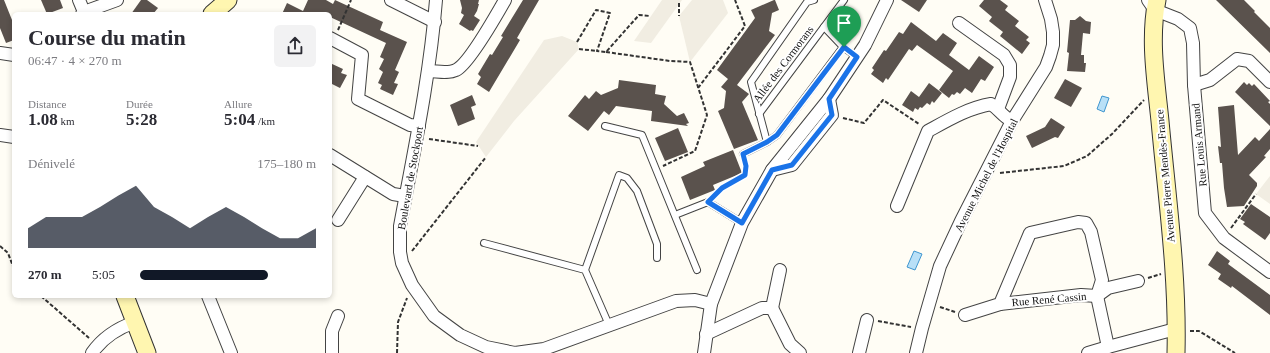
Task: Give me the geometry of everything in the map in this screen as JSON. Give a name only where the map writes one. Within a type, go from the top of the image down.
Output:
[{"type":"street","points":[[79,0],[83,12]]},
{"type":"street","points":[[86,12],[116,0]]},
{"type":"street","points":[[214,12],[228,0]]},
{"type":"street","points":[[391,0],[435,22]]},
{"type":"street","name":"Boulevard de Stockport","points":[[436,0],[435,22],[428,71],[399,232],[402,263],[412,285],[434,316],[460,335],[486,347],[515,353],[544,349],[676,301],[695,300],[710,304]]},
{"type":"street","points":[[428,71],[448,72],[456,70],[465,63],[496,17],[505,0]]},
{"type":"street","points":[[704,353],[710,304],[742,223],[772,170],[829,99],[865,45],[887,0]]},
{"type":"street","name":"Avenue Michel de l'Hospital","points":[[916,353],[940,266],[961,221],[1012,121],[1046,67],[1053,45],[1053,32],[1051,19],[1045,0]]},
{"type":"street","name":"Rue Louis Armand","points":[[1153,3],[1190,28],[1193,43],[1194,85],[1205,213],[1224,238],[1270,272]]},
{"type":"street","name":"Avenue Pierre Mendès-France","points":[[1153,3],[1153,51],[1174,271],[1177,330],[1176,353]]},
{"type":"street","points":[[959,23],[1004,54],[1010,65],[1010,77],[998,109]]},
{"type":"street","points":[[332,39],[362,55],[358,99],[410,125],[418,132]]},
{"type":"street","points":[[0,53],[12,55]]},
{"type":"street","points":[[1194,85],[1210,80],[1237,59],[1249,61],[1270,82]]},
{"type":"street","points":[[772,170],[792,165],[832,115],[829,99]]},
{"type":"street","points":[[897,206],[928,131],[962,112],[991,104],[998,109],[1004,117],[1012,121]]},
{"type":"street","points":[[0,135],[12,137]]},
{"type":"street","points":[[332,156],[393,194],[405,196]]},
{"type":"street","points":[[338,220],[365,177]]},
{"type":"street","name":"Rue René Cassin","points":[[1000,304],[1030,233],[1078,222],[1086,223],[1091,232],[1102,280],[1097,296],[1108,346]]},
{"type":"street","points":[[780,270],[772,308],[790,349],[800,353]]},
{"type":"street","name":"Rue René Cassin","points":[[965,315],[1000,304],[1081,295],[1097,296],[1108,288],[1138,281]]},
{"type":"street","points":[[126,298],[147,353]]},
{"type":"street","points":[[209,298],[231,353]]},
{"type":"street","points":[[706,334],[762,308],[772,308]]},
{"type":"street","points":[[332,353],[332,331],[338,316]]},
{"type":"street","points":[[859,353],[867,320]]},
{"type":"street","points":[[95,349],[106,337],[126,325],[135,322]]},
{"type":"street","points":[[1088,353],[1108,346],[1177,330]]},
{"type":"lane","name":"Allée des Cormorans","points":[[767,142],[751,82],[807,2],[814,0]]},
{"type":"lane","name":"Allée des Cormorans","points":[[759,114],[844,0]]},
{"type":"lane","name":"Allée des Cormorans","points":[[824,27],[844,47],[857,57]]},
{"type":"lane","points":[[743,154],[767,142],[777,135],[844,47]]},
{"type":"lane","points":[[605,126],[642,134],[697,270]]},
{"type":"lane","points":[[609,325],[585,270],[619,176],[627,178],[637,192],[657,244],[657,258]]},
{"type":"lane","points":[[675,214],[708,202],[742,223]]},
{"type":"lane","points":[[484,243],[585,270]]},
{"type":"path","points":[[332,39],[351,0]]},
{"type":"path","points":[[698,88],[744,26],[735,0]]},
{"type":"path","points":[[679,3],[679,16]]},
{"type":"path","points":[[577,42],[596,10],[610,13],[597,51]]},
{"type":"path","points":[[606,52],[639,15],[650,16]]},
{"type":"path","points":[[579,49],[670,61],[690,62],[707,115],[695,152],[657,168]]},
{"type":"path","points":[[984,175],[1064,166],[1087,156],[1112,134],[1156,86]]},
{"type":"path","points":[[832,115],[864,124],[882,100],[928,131]]},
{"type":"path","points":[[418,132],[478,146]]},
{"type":"path","points":[[708,202],[722,188],[745,175],[746,166],[743,154]]},
{"type":"path","points":[[402,263],[486,157]]},
{"type":"path","points":[[1224,238],[1256,194]]},
{"type":"path","points":[[0,246],[8,253],[12,264]]},
{"type":"path","points":[[1138,281],[1174,271]]},
{"type":"path","points":[[397,353],[398,322],[412,285]]},
{"type":"path","points":[[43,298],[95,349]]},
{"type":"path","points":[[929,303],[965,315]]},
{"type":"path","points":[[867,320],[922,328]]},
{"type":"path","points":[[1177,330],[1199,331],[1235,353]]},
{"type":"shaded area","points":[[662,0],[682,0],[651,43],[634,41]]},
{"type":"shaded area","points":[[692,0],[723,0],[728,13],[690,62],[679,16]]},
{"type":"shaded area","points":[[562,36],[577,42],[579,49],[514,121],[486,157],[476,142],[544,40]]},
{"type":"shaded area","points":[[1270,176],[1270,204],[1256,194]]},
{"type":"water","points":[[1102,96],[1109,98],[1104,112],[1097,109]]},
{"type":"water","points":[[914,251],[922,254],[915,270],[907,267]]},
{"type":"building","points":[[0,0],[4,0],[12,20],[12,41],[6,43],[0,28]]},
{"type":"building","points":[[41,0],[60,0],[63,8],[52,12],[46,12]]},
{"type":"building","points":[[141,0],[147,0],[158,8],[155,12],[132,12]]},
{"type":"building","points":[[308,0],[326,0],[333,4],[335,0],[383,22],[380,30],[407,42],[395,70],[399,72],[394,83],[398,84],[393,95],[380,89],[382,85],[378,83],[383,72],[379,69],[384,59],[380,57],[386,43],[332,18],[332,12],[283,12],[287,3],[303,11]]},
{"type":"building","points":[[460,0],[479,0],[477,11],[474,16],[480,20],[473,31],[470,31],[459,24],[464,15],[461,13],[462,8]]},
{"type":"building","points":[[523,0],[539,0],[517,38],[520,40],[489,92],[477,84],[481,77],[478,74],[490,54],[492,55],[503,37],[501,36]]},
{"type":"building","points":[[774,0],[779,10],[772,13],[769,31],[775,35],[737,85],[749,94],[742,102],[758,140],[734,149],[718,111],[724,108],[726,91],[721,87],[728,79],[717,70],[755,18],[751,10]]},
{"type":"building","points":[[901,0],[927,0],[919,12]]},
{"type":"building","points":[[984,0],[1000,0],[1008,6],[1005,10],[1019,21],[1015,26],[1029,37],[1026,40],[1030,43],[1022,54],[1000,36],[1003,32],[989,21],[992,17],[979,6]]},
{"type":"building","points":[[1216,0],[1244,0],[1270,28],[1270,53]]},
{"type":"building","points":[[1080,16],[1086,21],[1091,22],[1090,34],[1083,33],[1081,55],[1084,55],[1084,63],[1086,63],[1085,72],[1067,71],[1070,20],[1075,20]]},
{"type":"building","points":[[911,22],[936,41],[943,33],[957,43],[949,55],[969,70],[979,56],[994,67],[985,81],[981,79],[972,93],[965,88],[960,94],[957,92],[954,95],[952,94],[949,98],[939,90],[953,71],[917,45],[912,51],[909,49],[888,80],[886,78],[883,83],[871,74],[874,70],[872,68],[884,50],[886,51],[899,32],[903,34]]},
{"type":"building","points":[[332,64],[343,69],[341,73],[347,75],[340,88],[332,84]]},
{"type":"building","points":[[1065,79],[1082,88],[1071,107],[1054,98]]},
{"type":"building","points":[[619,80],[656,85],[655,94],[666,96],[664,104],[677,116],[684,113],[689,123],[686,124],[688,126],[651,121],[652,111],[616,106],[609,115],[604,111],[588,131],[568,116],[585,95],[589,99],[596,91],[601,95],[618,88]]},
{"type":"building","points":[[1244,82],[1247,85],[1249,83],[1252,86],[1254,84],[1270,101],[1268,102],[1270,104],[1270,126],[1235,92]]},
{"type":"building","points":[[929,83],[942,93],[934,103],[932,101],[930,105],[927,103],[918,110],[915,108],[913,112],[902,105],[911,91],[919,97]]},
{"type":"building","points":[[472,95],[476,105],[471,107],[475,119],[458,126],[450,105]]},
{"type":"building","points":[[1234,105],[1238,155],[1255,137],[1259,141],[1270,129],[1270,149],[1264,156],[1266,157],[1249,175],[1257,183],[1257,186],[1244,206],[1227,207],[1222,163],[1220,163],[1218,146],[1221,147],[1218,107]]},
{"type":"building","points":[[1051,118],[1065,127],[1058,138],[1055,137],[1032,148],[1026,136],[1045,127]]},
{"type":"building","points":[[678,128],[688,152],[665,161],[655,138]]},
{"type":"building","points":[[733,150],[742,173],[713,185],[715,190],[690,200],[681,177],[705,166],[703,162]]},
{"type":"building","points":[[1251,204],[1270,217],[1270,233],[1265,240],[1243,224],[1245,222],[1240,219]]},
{"type":"building","points":[[1217,251],[1230,261],[1228,264],[1270,295],[1270,315],[1232,286],[1231,288],[1218,279],[1221,274],[1208,265]]},
{"type":"route","points":[[844,47],[857,57],[829,99],[832,115],[792,165],[772,170],[742,223],[708,202],[722,188],[745,175],[746,166],[743,154],[767,142],[777,135],[844,47]]}]
